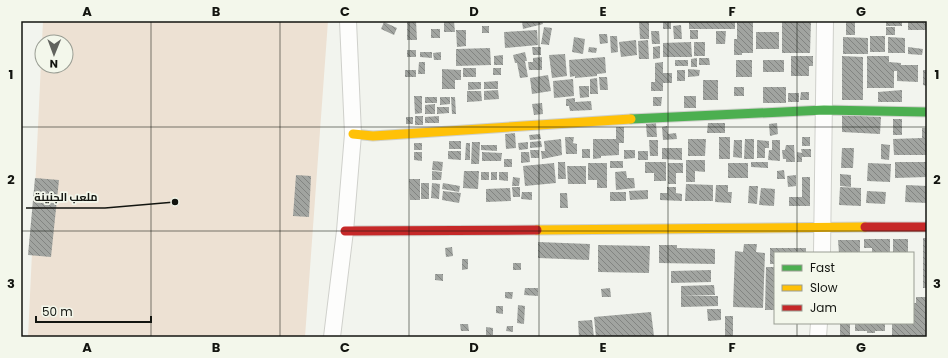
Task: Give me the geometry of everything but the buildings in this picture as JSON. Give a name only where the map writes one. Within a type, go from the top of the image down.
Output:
[{"type":"street","points":[[332,337],[345,231],[353,134],[348,21]]},
{"type":"street","points":[[822,252],[825,21]]},
{"type":"street","points":[[353,134],[373,136],[624,119],[824,110],[927,112]]},
{"type":"street","points":[[345,231],[927,227]]},
{"type":"street","points":[[818,337],[819,324]]},
{"type":"shaded area","points":[[43,21],[328,21],[305,337],[28,337],[40,74],[74,74],[74,34],[42,34]]},
{"type":"traffic: fast","points":[[631,119],[824,110],[927,112]]},
{"type":"traffic: slow","points":[[353,134],[373,136],[631,119]]},
{"type":"traffic: slow","points":[[537,230],[865,227]]},
{"type":"traffic: jam","points":[[865,227],[927,227]]},
{"type":"traffic: jam","points":[[345,231],[537,230]]},
{"type":"place","name":"ملعب الجنينة","points":[[175,202]]}]
